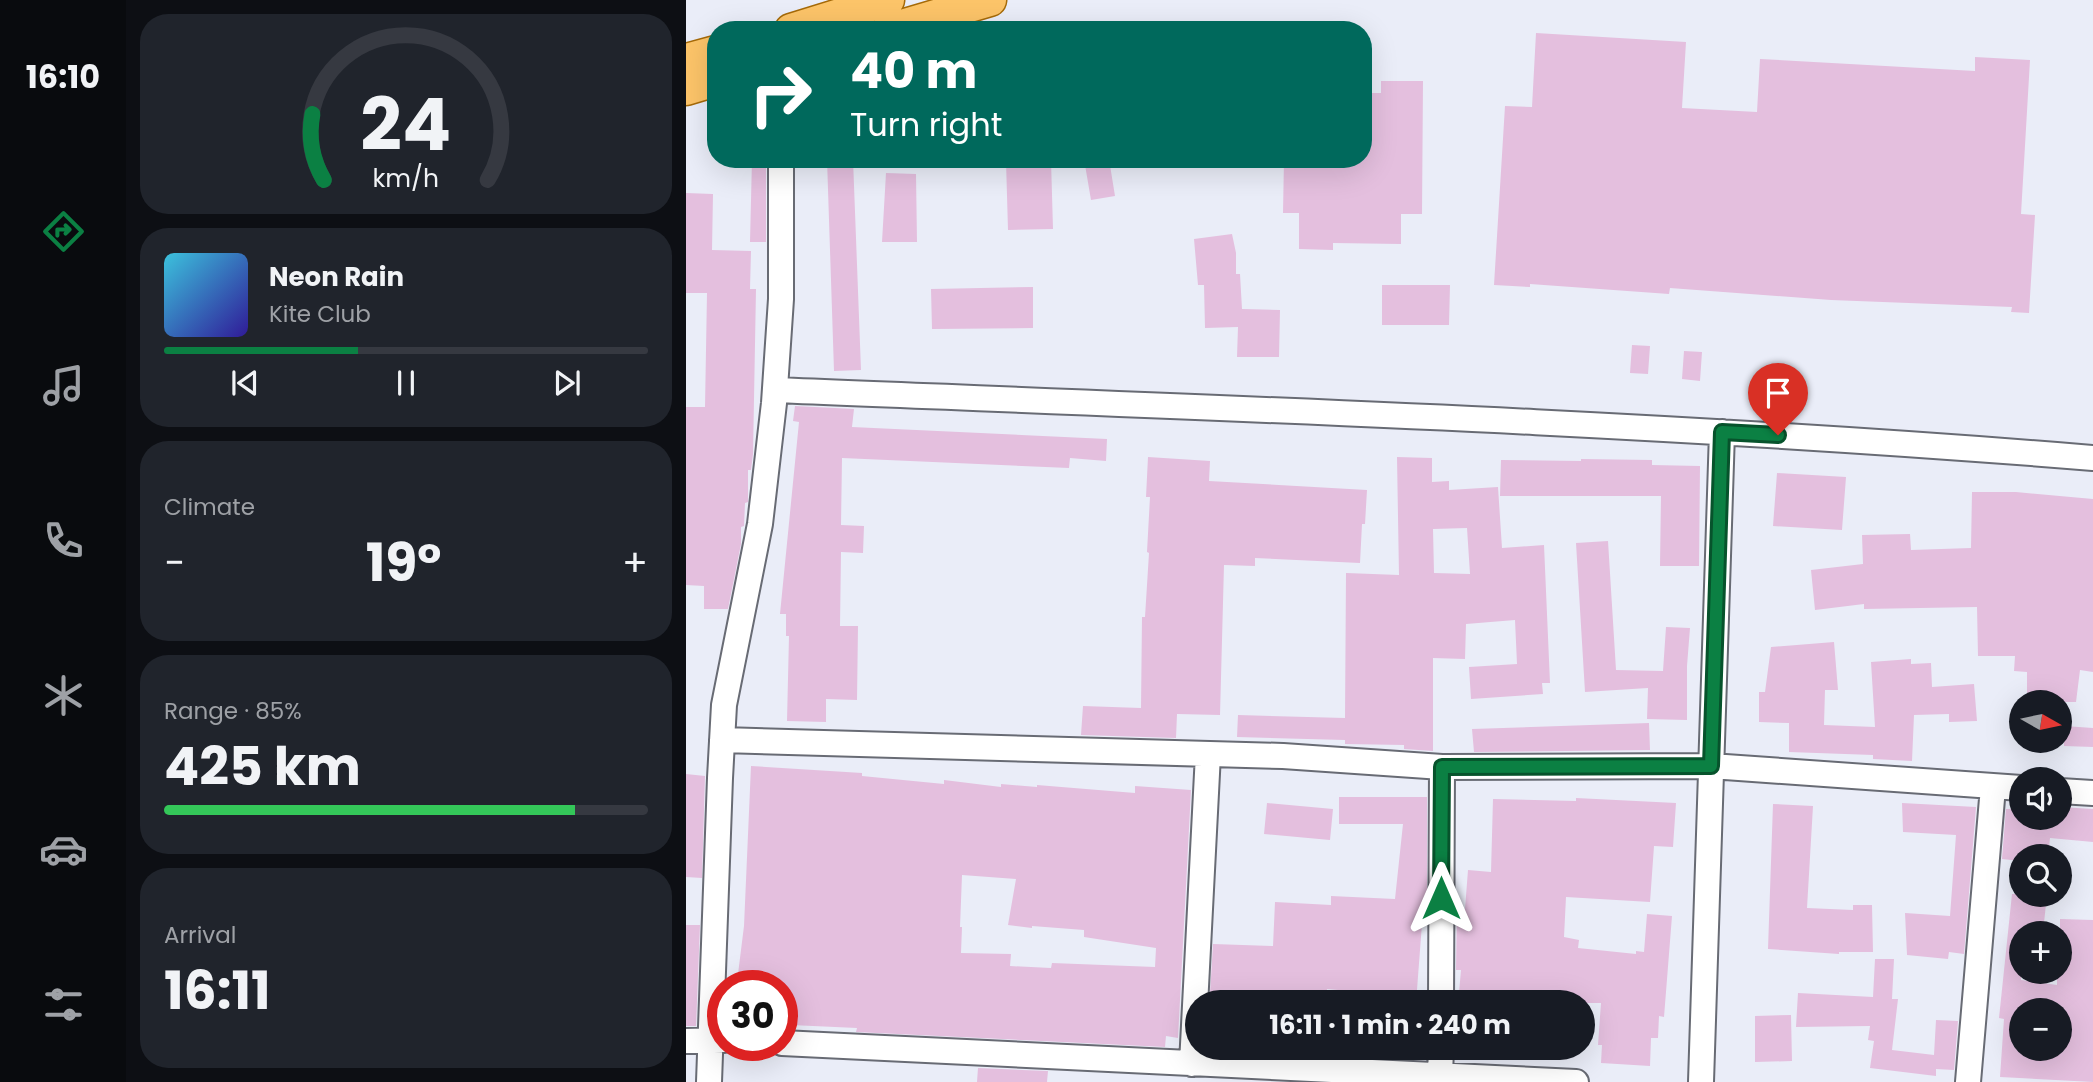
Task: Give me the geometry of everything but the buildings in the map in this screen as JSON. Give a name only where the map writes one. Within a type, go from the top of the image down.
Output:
[{"type":"main road","points":[[820,21],[888,0]]},
{"type":"main road","points":[[919,21],[990,0]]},
{"type":"main road","points":[[686,60],[707,54]]},
{"type":"main road","points":[[686,89],[707,83]]},
{"type":"street","points":[[718,970],[724,705],[760,524],[775,390],[781,299],[781,168]]},
{"type":"street","points":[[775,390],[1578,424],[1916,444],[2093,458]]},
{"type":"street","points":[[1701,1082],[1722,432]]},
{"type":"street","points":[[722,740],[1283,756],[1442,767],[1711,766],[2009,787]]},
{"type":"street","points":[[1192,1064],[1208,754]]},
{"type":"street","points":[[1441,990],[1442,767]]},
{"type":"street","points":[[1968,1082],[1993,786]]},
{"type":"street","points":[[2072,792],[2093,793]]},
{"type":"street","points":[[686,1041],[707,1040]]},
{"type":"street","points":[[798,1044],[1576,1082]]},
{"type":"street","points":[[1440,1076],[1441,1060]]},
{"type":"street","points":[[709,1082],[713,1061]]},
{"type":"route","points":[[1441,898],[1442,767],[1711,766],[1722,432],[1778,435]]}]
